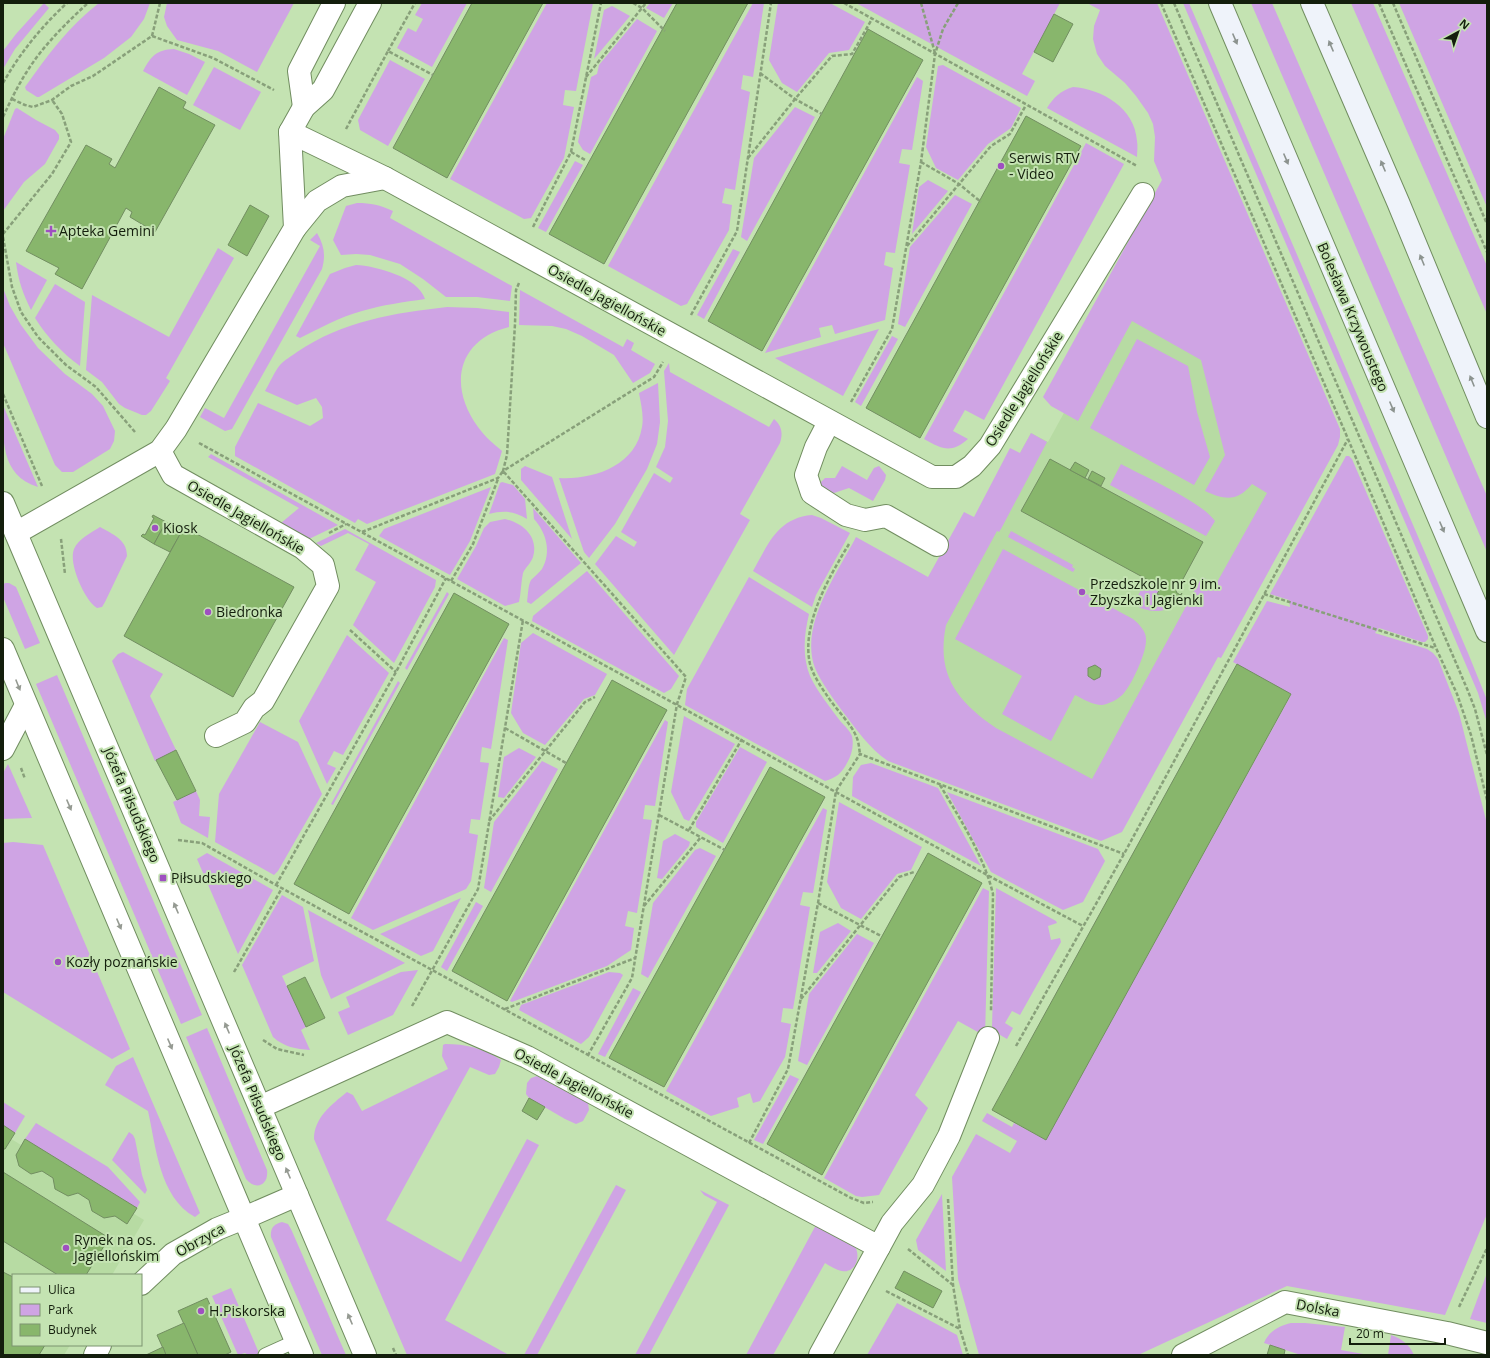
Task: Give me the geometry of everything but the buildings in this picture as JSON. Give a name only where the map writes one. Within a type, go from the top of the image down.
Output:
[{"type":"main road","name":"Bolesława Krzywoustego","points":[[1220,3],[1487,631]]},
{"type":"main road","points":[[1312,3],[1398,202],[1487,417]]},
{"type":"street","points":[[304,107],[299,71],[334,3]]},
{"type":"street","points":[[295,228],[290,132],[304,107],[323,90],[370,3]]},
{"type":"street","name":"Osiedle Jagiellońskie","points":[[290,132],[385,178],[932,477],[956,477],[972,466],[990,446],[1143,194]]},
{"type":"street","points":[[9,536],[160,451],[176,429],[295,228],[317,201],[342,186],[385,178]]},
{"type":"street","points":[[830,422],[816,447],[806,474],[812,493],[846,515],[865,520],[886,516],[937,545]]},
{"type":"street","name":"Osiedle Jagiellońskie","points":[[160,451],[173,475],[302,548],[323,565],[328,586],[263,701],[254,708],[245,722],[216,736]]},
{"type":"street","name":"Józefa Piłsudskiego","points":[[3,503],[9,536],[260,1107],[365,1355]]},
{"type":"street","points":[[3,649],[299,1348]]},
{"type":"street","points":[[3,749],[26,705]]},
{"type":"street","name":"Osiedle Jagiellońskie","points":[[260,1107],[447,1022],[527,1057],[879,1247]]},
{"type":"street","points":[[820,1355],[892,1223],[923,1185],[949,1136],[988,1038]]},
{"type":"street","points":[[244,1218],[297,1195]]},
{"type":"street","name":"Obrzyca","points":[[142,1283],[173,1254],[217,1229],[244,1218]]},
{"type":"street","name":"Dolska","points":[[1182,1355],[1285,1302],[1447,1333],[1487,1343]]},
{"type":"street","points":[[95,1355],[100,1346]]},
{"type":"lane","points":[[265,1355],[299,1348]]},
{"type":"path","points":[[3,83],[12,66],[35,36],[67,3]]},
{"type":"path","points":[[3,118],[12,98],[27,72],[67,22],[88,3]]},
{"type":"path","points":[[12,98],[25,106],[34,107],[52,100],[71,86],[92,76],[152,36],[160,3]]},
{"type":"path","points":[[346,130],[415,3]]},
{"type":"path","points":[[451,581],[473,544],[507,455],[516,290],[524,271],[531,231],[571,152],[601,3]]},
{"type":"path","points":[[633,3],[642,8],[665,31]]},
{"type":"path","points":[[585,77],[646,3]]},
{"type":"path","points":[[502,471],[654,377],[678,339],[737,231],[771,3]]},
{"type":"path","points":[[844,3],[1151,174],[1143,194]]},
{"type":"path","points":[[921,3],[935,54]]},
{"type":"path","points":[[850,405],[892,328],[920,162],[935,54],[944,29],[958,3]]},
{"type":"path","points":[[1161,3],[1457,694],[1464,713],[1487,800]]},
{"type":"path","points":[[1174,3],[1468,691],[1475,709],[1487,755]]},
{"type":"path","points":[[1379,3],[1487,252]]},
{"type":"path","points":[[1393,3],[1487,224]]},
{"type":"path","points":[[748,159],[795,99],[832,56],[852,54],[872,19]]},
{"type":"path","points":[[152,36],[214,58]]},
{"type":"path","points":[[931,44],[935,54]]},
{"type":"path","points":[[388,51],[433,75]]},
{"type":"path","points":[[760,73],[795,99],[822,114]]},
{"type":"path","points":[[52,100],[62,114],[71,142],[52,174],[3,236],[12,287],[21,312],[38,337],[66,365],[96,387],[137,434]]},
{"type":"path","points":[[906,246],[991,146],[1010,134],[1026,105]]},
{"type":"path","points":[[571,152],[585,160]]},
{"type":"path","points":[[920,162],[959,184],[981,202]]},
{"type":"path","points":[[3,394],[44,491]]},
{"type":"path","points":[[1016,1046],[1124,854],[1348,439]]},
{"type":"path","points":[[195,440],[989,876],[1083,926]]},
{"type":"path","points":[[502,471],[686,677],[677,704],[632,978],[588,1055]]},
{"type":"path","points":[[362,532],[498,478]]},
{"type":"path","points":[[749,1143],[788,1069],[818,903],[836,791],[860,754],[856,736],[830,700],[810,666],[808,652],[809,634],[820,597],[848,545],[865,520]]},
{"type":"path","points":[[61,538],[65,574]]},
{"type":"path","points":[[276,885],[396,672],[446,578]]},
{"type":"path","points":[[1264,594],[1436,648]]},
{"type":"path","points":[[411,1008],[478,889],[522,620]]},
{"type":"path","points":[[350,630],[396,672]]},
{"type":"path","points":[[489,821],[585,702],[595,697]]},
{"type":"path","points":[[505,728],[566,763]]},
{"type":"path","points":[[689,830],[742,739]]},
{"type":"path","points":[[860,754],[1124,854]]},
{"type":"path","points":[[940,785],[957,814],[989,876],[994,894],[991,1020],[988,1038]]},
{"type":"path","points":[[659,814],[725,850]]},
{"type":"path","points":[[644,906],[701,837]]},
{"type":"path","points":[[178,840],[202,843],[276,885],[852,1198],[864,1203],[879,1201],[903,1245],[953,1285]]},
{"type":"path","points":[[800,999],[899,877],[914,872]]},
{"type":"path","points":[[234,972],[282,888]]},
{"type":"path","points":[[818,903],[880,936]]},
{"type":"path","points":[[505,1009],[635,957]]},
{"type":"path","points":[[260,1038],[277,1049],[303,1056],[311,1055]]},
{"type":"path","points":[[947,1194],[953,1285],[960,1329],[968,1355]]},
{"type":"path","points":[[1447,1333],[1487,1248]]},
{"type":"path","points":[[880,1287],[960,1329]]},
{"type":"shaded area","name":"Przedszkole nr 9 im. Zbyszka i Jagienki","points":[[1155,247],[1281,483],[1095,818],[883,701],[1031,433],[1048,442]]},
{"type":"shaded area","name":"Rynek na os. Jagiellońskim","points":[[3,1134],[144,1220],[113,1274],[12,1274],[12,1346],[69,1346],[64,1355],[3,1355]]},
{"type":"green space","points":[[44,3],[49,8],[15,49],[3,69],[3,51]]},
{"type":"green space","points":[[99,3],[150,3],[144,19],[131,37],[104,58],[39,97],[26,90],[25,87],[59,42],[78,21]]},
{"type":"green space","points":[[167,3],[294,3],[257,72],[218,51],[177,40],[167,26],[164,17]]},
{"type":"green space","points":[[422,3],[467,3],[432,67],[397,48],[408,28],[416,32],[423,19],[415,15]]},
{"type":"green space","points":[[547,3],[593,3],[576,91],[565,90],[563,105],[574,107],[564,158],[531,218],[524,219],[450,179]]},
{"type":"green space","points":[[650,3],[673,3],[664,18],[646,8]]},
{"type":"green space","points":[[753,3],[764,3],[753,77],[743,75],[741,89],[750,92],[735,190],[725,188],[722,203],[732,205],[729,230],[687,304],[681,306],[608,266]]},
{"type":"green space","points":[[778,3],[830,3],[865,22],[849,50],[829,53],[797,92],[782,83],[769,60]]},
{"type":"green space","points":[[856,3],[1060,3],[1022,74],[1035,81],[1027,96]]},
{"type":"green space","points":[[1087,3],[1157,3],[1340,429],[1338,445],[1221,658],[1218,657],[1122,832],[1101,841],[888,761],[875,750],[843,712],[821,680],[815,668],[811,652],[812,635],[822,600],[856,537],[928,577],[964,512],[974,517],[1010,448],[1020,453],[1031,433],[1047,442],[1001,529],[999,532],[997,531],[946,625],[944,658],[947,672],[960,697],[982,718],[996,728],[1092,779],[1202,577],[1216,584],[1267,493],[1252,484],[1241,494],[1230,498],[1205,491],[1225,455],[1201,360],[1132,321],[1078,421],[1051,406],[1043,397],[1162,180],[1154,161],[1155,137],[1153,124],[1148,113],[1136,96],[1125,83],[1105,66],[1097,54],[1093,39],[1094,26],[1100,10]]},
{"type":"green space","points":[[1183,3],[1189,3],[1468,653],[1487,700],[1487,723],[1478,693]]},
{"type":"green space","points":[[1251,3],[1272,3],[1487,496],[1487,552]]},
{"type":"green space","points":[[1351,3],[1373,3],[1487,266],[1487,314]]},
{"type":"green space","points":[[1399,3],[1487,3],[1487,207]]},
{"type":"green space","points":[[612,6],[630,16],[594,59],[604,10]]},
{"type":"green space","points":[[637,19],[657,31],[590,154],[583,150],[578,142],[591,77],[597,74],[599,65]]},
{"type":"green space","points":[[174,49],[205,62],[187,95],[143,71],[149,61],[158,52]]},
{"type":"green space","points":[[390,60],[425,79],[388,146],[360,130],[358,120]]},
{"type":"green space","points":[[943,65],[1021,108],[1011,128],[988,144],[958,180],[936,168],[926,147],[938,66]]},
{"type":"green space","points":[[214,67],[261,92],[240,130],[193,105]]},
{"type":"green space","points":[[917,77],[923,81],[912,150],[902,149],[899,163],[910,165],[895,253],[886,252],[884,265],[893,268],[885,320],[835,334],[832,325],[819,328],[821,337],[765,353]]},
{"type":"green space","points":[[1073,87],[1105,96],[1124,110],[1135,129],[1137,157],[1047,108],[1064,90]]},
{"type":"green space","points":[[795,107],[815,117],[747,241],[741,237],[754,158]]},
{"type":"green space","points":[[17,108],[55,130],[59,135],[59,139],[45,164],[24,182],[3,211],[3,139],[15,109]]},
{"type":"green space","points":[[1086,143],[1124,164],[984,420],[965,410],[953,431],[968,439],[956,447],[941,447],[924,439]]},
{"type":"green space","points":[[575,161],[583,165],[546,232],[538,228]]},
{"type":"green space","points":[[928,180],[948,191],[912,234],[919,187]]},
{"type":"green space","points":[[955,195],[972,204],[905,327],[898,324],[910,247]]},
{"type":"green space","points":[[357,203],[367,203],[393,211],[390,218],[512,286],[510,301],[477,297],[446,297],[423,279],[400,264],[370,255],[341,255],[333,240],[346,206]]},
{"type":"green space","points":[[317,233],[324,250],[322,269],[232,429],[225,431],[200,417],[205,408],[224,418],[320,246],[310,240]]},
{"type":"green space","points":[[218,248],[234,258],[166,378],[170,381],[151,411],[146,415],[142,415],[125,408],[119,404],[102,382],[86,370],[92,295],[169,337]]},
{"type":"green space","points":[[733,249],[740,252],[704,319],[697,315]]},
{"type":"green space","points":[[16,262],[47,280],[31,310],[21,287]]},
{"type":"green space","points":[[356,265],[385,270],[395,274],[414,285],[421,291],[425,299],[385,305],[354,313],[300,338],[296,336],[330,274]]},
{"type":"green space","points":[[55,284],[85,302],[80,366],[55,344],[35,318]]},
{"type":"green space","points":[[3,288],[10,306],[21,325],[38,348],[65,374],[92,394],[103,406],[115,431],[114,441],[110,449],[73,472],[62,472],[55,465],[3,343]]},
{"type":"green space","points":[[520,290],[623,347],[627,339],[634,343],[631,350],[655,364],[650,373],[633,383],[614,355],[582,336],[566,329],[552,326],[519,325]]},
{"type":"green space","points":[[447,307],[477,308],[509,312],[509,327],[492,333],[478,342],[468,354],[463,366],[461,381],[463,396],[478,427],[502,451],[495,474],[367,524],[358,519],[355,523],[235,456],[235,447],[258,403],[310,426],[323,418],[322,407],[316,398],[297,405],[265,391],[282,363],[297,352],[314,341],[332,333],[369,320],[408,312]]},
{"type":"green space","points":[[879,329],[843,396],[775,358]]},
{"type":"green space","points":[[892,336],[898,339],[861,406],[855,402]]},
{"type":"green space","points":[[1137,339],[1188,366],[1197,412],[1210,457],[1194,485],[1090,428]]},
{"type":"green space","points":[[669,363],[670,372],[769,427],[774,419],[779,424],[782,433],[780,443],[740,514],[750,520],[674,655],[595,564],[616,536],[634,547],[637,542],[621,532],[654,473],[670,483],[673,478],[656,467],[665,447],[668,421],[664,371]]},
{"type":"green space","points":[[658,383],[660,422],[657,444],[647,469],[615,524],[589,558],[584,552],[559,478],[572,478],[599,473],[622,461],[631,452],[638,440],[643,423],[639,393]]},
{"type":"green space","points":[[3,405],[38,487],[16,474],[10,465],[4,443]]},
{"type":"green space","points":[[211,454],[338,525],[309,539],[281,523],[299,508],[208,457]]},
{"type":"green space","points":[[1346,456],[1349,456],[1352,459],[1428,639],[1425,642],[1422,642],[1379,628],[1375,633],[1427,649],[1438,659],[1459,713],[1487,824],[1487,1214],[1445,1315],[1287,1286],[1138,1355],[979,1355],[958,1279],[952,1177],[976,1134],[1010,1153],[1017,1141],[982,1121],[987,1113],[1012,1127],[1014,1123],[1046,1140],[1291,695],[1233,662],[1267,601],[1290,607],[1289,600],[1270,594]]},
{"type":"green space","points":[[1121,464],[1185,498],[1208,514],[1215,521],[1206,536],[1110,485]]},
{"type":"green space","points":[[525,466],[552,477],[572,539],[521,480],[521,469]]},
{"type":"green space","points":[[842,466],[867,480],[874,468],[879,466],[886,475],[885,480],[873,501],[849,488],[825,496],[821,493],[820,483],[825,478],[835,478]]},
{"type":"green space","points":[[502,482],[513,485],[525,499],[527,519],[518,514],[509,512],[489,514],[500,483]]},
{"type":"green space","points":[[491,487],[470,541],[450,575],[379,536],[384,529]]},
{"type":"green space","points":[[533,508],[581,563],[531,604],[527,602],[529,585],[531,580],[542,569],[547,556],[546,542],[542,530],[534,519]]},
{"type":"green space","points":[[812,515],[850,533],[816,595],[812,607],[753,571],[769,543],[782,527],[790,521],[800,517]]},
{"type":"green space","points":[[505,519],[518,524],[528,532],[534,543],[534,550],[533,557],[523,573],[519,602],[505,606],[457,579],[476,546],[484,528],[490,522]]},
{"type":"green space","points":[[100,527],[122,541],[127,556],[105,602],[102,607],[97,608],[92,604],[83,590],[75,572],[73,555],[74,549],[78,542]]},
{"type":"green space","points":[[345,529],[436,580],[435,587],[394,663],[353,625],[376,582],[355,570],[369,544],[348,533],[321,546],[316,543]]},
{"type":"green space","points":[[1011,531],[1073,565],[1072,567],[1075,569],[1073,572],[1008,537]]},
{"type":"green space","points":[[1003,549],[1133,619],[1142,628],[1146,636],[1146,645],[1142,659],[1135,675],[1124,693],[1114,701],[1102,705],[1092,703],[1075,695],[1051,741],[1002,714],[1022,676],[955,639]]},
{"type":"green space","points":[[587,571],[679,676],[671,689],[664,693],[532,621],[533,616]]},
{"type":"green space","points":[[749,577],[809,614],[805,645],[807,668],[824,700],[850,732],[853,739],[853,746],[849,760],[845,767],[838,775],[829,780],[825,781],[685,705],[687,689]]},
{"type":"green space","points":[[1147,579],[1161,587],[1157,594],[1177,604],[1165,610],[1154,611],[1130,603],[1132,600],[1135,601]]},
{"type":"green space","points":[[5,583],[9,583],[16,587],[40,643],[25,649],[3,597],[3,585]]},
{"type":"green space","points":[[447,592],[449,594],[407,670],[405,668]]},
{"type":"green space","points":[[533,633],[607,674],[595,695],[584,699],[545,745],[523,733],[511,713],[521,643]]},
{"type":"green space","points":[[347,635],[389,673],[343,755],[334,751],[327,764],[336,768],[327,784],[299,721]]},
{"type":"green space","points":[[504,638],[508,640],[491,749],[482,747],[480,762],[489,763],[480,820],[471,819],[469,833],[478,835],[471,881],[466,889],[373,930],[351,918]]},
{"type":"green space","points":[[123,652],[163,674],[150,696],[176,750],[155,761],[112,661],[118,654]]},
{"type":"green space","points":[[57,675],[202,1015],[181,1024],[36,684]]},
{"type":"green space","points":[[398,681],[400,683],[333,805],[331,804]]},
{"type":"green space","points":[[684,716],[735,744],[689,821],[684,819],[671,792]]},
{"type":"green space","points":[[665,720],[668,722],[655,806],[645,805],[643,819],[652,820],[637,913],[628,911],[625,926],[634,928],[631,950],[607,966],[512,1002],[510,1001]]},
{"type":"green space","points":[[260,722],[298,742],[322,794],[278,871],[274,875],[215,842],[219,794]]},
{"type":"green space","points":[[740,747],[767,762],[723,843],[696,827],[696,822]]},
{"type":"green space","points":[[519,748],[536,757],[504,798],[498,797],[504,757]]},
{"type":"green space","points":[[542,761],[558,769],[491,892],[484,888],[494,822]]},
{"type":"green space","points":[[871,763],[938,788],[981,866],[852,796],[853,777],[861,765]]},
{"type":"green space","points":[[8,764],[32,818],[3,819],[3,773]]},
{"type":"green space","points":[[196,791],[200,800],[199,816],[210,817],[208,838],[181,823],[173,802]]},
{"type":"green space","points":[[947,792],[1098,849],[1105,861],[1083,902],[1063,910],[991,872]]},
{"type":"green space","points":[[839,802],[922,847],[911,870],[897,874],[861,919],[841,908],[827,882]]},
{"type":"green space","points":[[823,808],[827,810],[813,893],[803,892],[800,905],[810,907],[793,1009],[783,1008],[781,1022],[791,1024],[785,1057],[760,1101],[753,1103],[750,1093],[737,1098],[739,1107],[711,1116],[666,1091]]},
{"type":"green space","points":[[675,834],[690,842],[689,846],[662,879],[657,878],[663,841]]},
{"type":"green space","points":[[13,842],[43,845],[130,1049],[112,1059],[3,992],[3,843]]},
{"type":"green space","points":[[700,848],[716,856],[648,978],[641,974],[653,903],[695,850]]},
{"type":"green space","points":[[207,853],[273,890],[238,954],[197,859]]},
{"type":"green space","points":[[983,888],[989,891],[985,1036],[958,1021],[915,1095],[928,1108],[879,1195],[862,1197],[856,1196],[824,1178]]},
{"type":"green space","points":[[996,888],[1056,921],[1057,923],[1048,926],[1051,940],[1060,938],[1061,942],[1020,1015],[1012,1011],[1005,1023],[1013,1028],[1007,1039],[995,1032],[992,1027]]},
{"type":"green space","points":[[282,895],[303,907],[314,961],[282,976],[306,1027],[301,1030],[310,1050],[290,1047],[273,1037],[242,965]]},
{"type":"green space","points":[[461,898],[433,951],[421,956],[380,934]]},
{"type":"green space","points":[[476,902],[483,906],[447,971],[441,967]]},
{"type":"green space","points":[[308,910],[405,963],[331,999],[321,975]]},
{"type":"green space","points":[[838,923],[851,931],[817,973],[813,973],[820,932]]},
{"type":"green space","points":[[857,934],[874,943],[807,1065],[798,1061],[809,994]]},
{"type":"green space","points":[[418,970],[393,1015],[348,1035],[338,1012],[350,1007],[346,997],[401,972]]},
{"type":"green space","points":[[609,972],[620,973],[623,975],[589,1037],[581,1044],[519,1010],[521,1005]]},
{"type":"green space","points":[[633,988],[641,992],[605,1057],[598,1054]]},
{"type":"green space","points":[[207,1028],[267,1170],[266,1179],[261,1185],[254,1185],[246,1179],[186,1037]]},
{"type":"green space","points":[[443,1045],[467,1046],[488,1052],[501,1060],[499,1067],[495,1074],[489,1075],[470,1067],[386,1220],[461,1262],[527,1139],[539,1145],[445,1320],[509,1355],[407,1355],[314,1139],[317,1125],[324,1112],[347,1092],[353,1095],[362,1111],[448,1069],[442,1056]]},
{"type":"green space","points":[[133,1057],[200,1213],[195,1217],[183,1208],[166,1184],[157,1155],[148,1111],[105,1085],[116,1066]]},
{"type":"green space","points":[[790,1075],[799,1079],[763,1144],[754,1140]]},
{"type":"green space","points":[[537,1076],[588,1103],[589,1110],[583,1121],[576,1124],[529,1098],[526,1094],[527,1083],[531,1078]]},
{"type":"green space","points":[[3,1102],[25,1116],[15,1133],[3,1125]]},
{"type":"green space","points":[[36,1123],[108,1167],[140,1202],[137,1208],[25,1139]]},
{"type":"green space","points":[[129,1132],[135,1139],[142,1175],[147,1190],[145,1194],[112,1160]]},
{"type":"green space","points":[[616,1185],[626,1190],[537,1355],[524,1355]]},
{"type":"green space","points":[[700,1190],[729,1205],[649,1355],[635,1355],[717,1202],[704,1195]]},
{"type":"green space","points":[[942,1194],[946,1271],[918,1250],[916,1240]]},
{"type":"green space","points":[[282,1222],[288,1224],[291,1229],[346,1355],[322,1355],[271,1237],[273,1227]]},
{"type":"green space","points":[[817,1223],[842,1236],[853,1244],[857,1252],[854,1266],[847,1271],[842,1271],[825,1263],[773,1355],[746,1355]]},
{"type":"green space","points":[[1487,1273],[1487,1323],[1470,1319]]},
{"type":"green space","points":[[231,1288],[259,1353],[256,1355],[245,1353],[238,1355],[212,1296]]},
{"type":"green space","points":[[897,1303],[957,1335],[963,1355],[867,1355]]},
{"type":"green space","points":[[1291,1323],[1345,1327],[1341,1350],[1369,1355],[1301,1355],[1264,1343],[1272,1332]]},
{"type":"green space","points":[[1391,1335],[1405,1342],[1414,1355],[1388,1355]]},
{"type":"place","name":"Serwis RTV - Video","points":[[1001,166]]},
{"type":"place","name":"Apteka Gemini","points":[[51,231]]},
{"type":"place","name":"Kiosk","points":[[155,528]]},
{"type":"place","name":"Przedszkole nr 9 im. Zbyszka i Jagienki","points":[[1082,592]]},
{"type":"place","name":"Biedronka","points":[[208,612]]},
{"type":"place","name":"Piłsudskiego","points":[[163,878]]},
{"type":"place","name":"Kozły poznańskie","points":[[58,962]]},
{"type":"place","name":"Rynek na os. Jagiellońskim","points":[[66,1248]]},
{"type":"place","name":"H.Piskorska","points":[[201,1311]]}]
